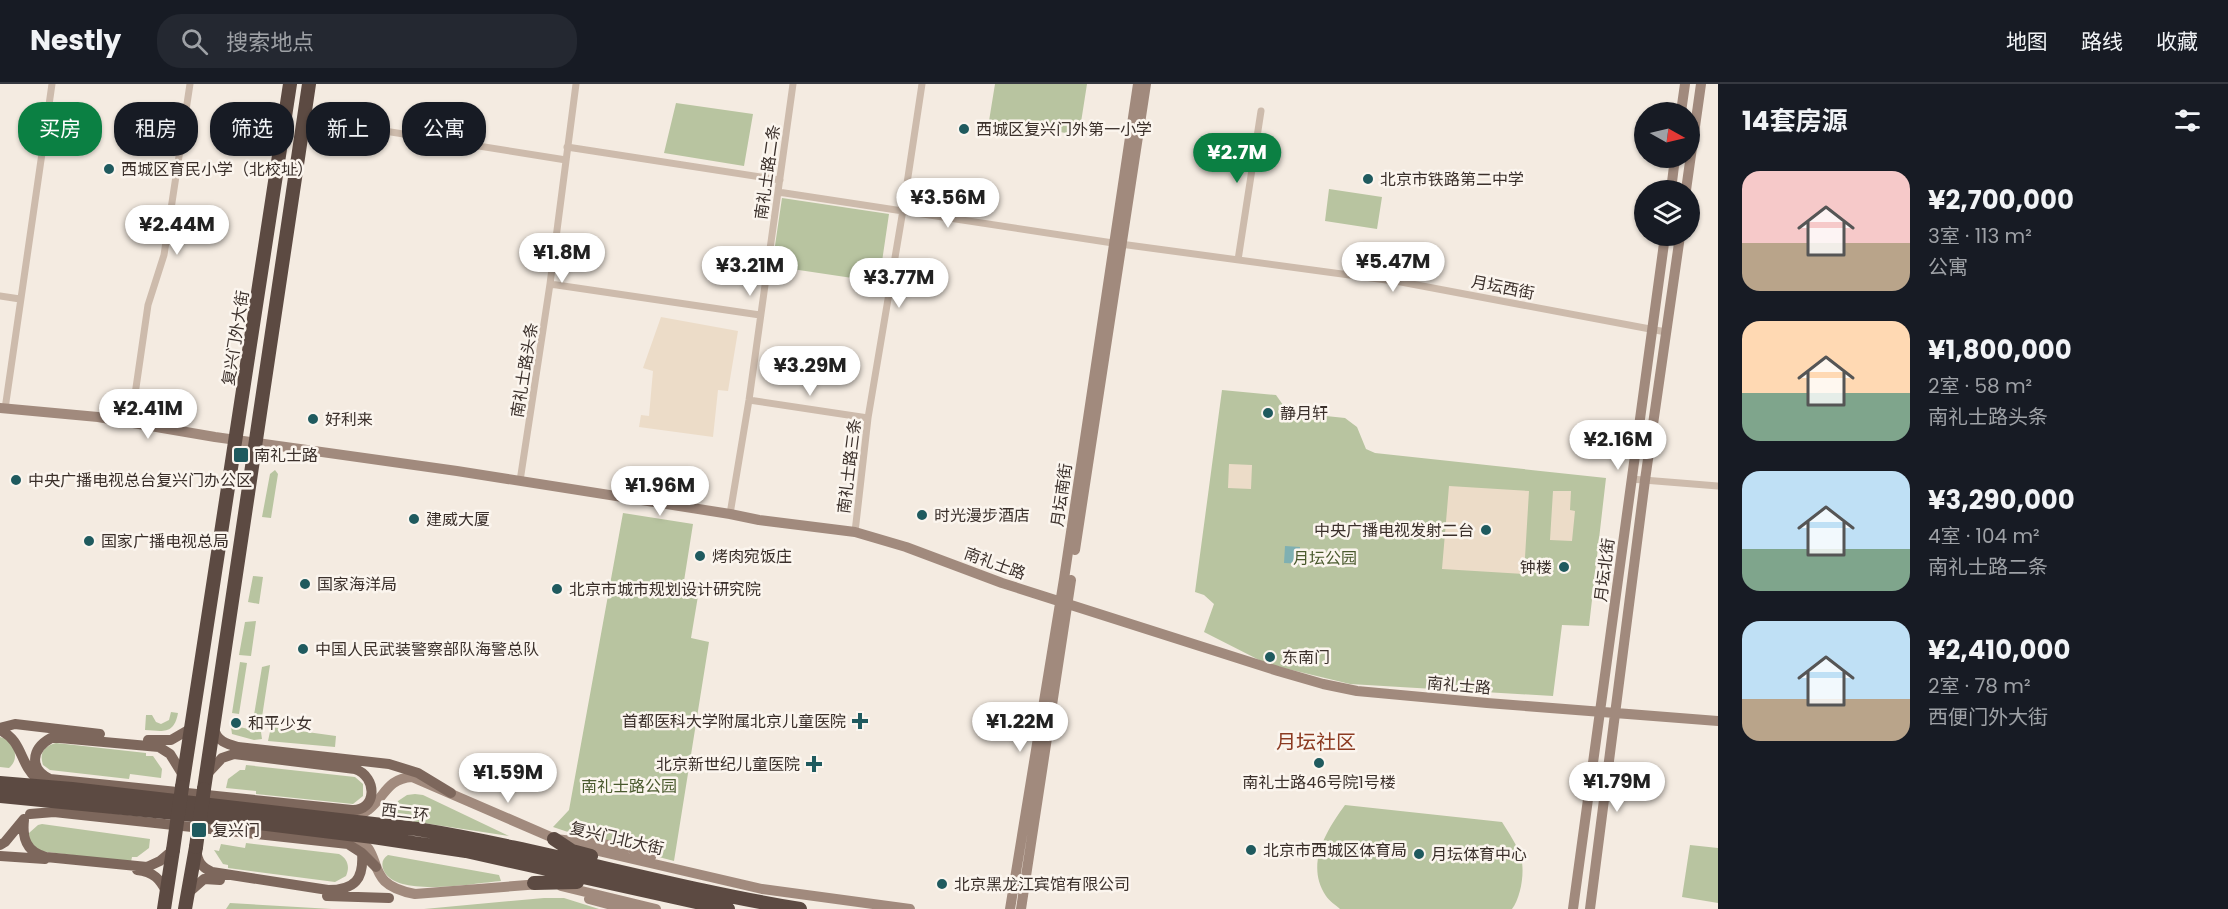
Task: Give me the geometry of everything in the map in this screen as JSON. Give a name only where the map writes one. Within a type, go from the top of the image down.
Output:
[{"type":"highway","name":"复兴门外大街","points":[[164,909],[290,84]]},
{"type":"highway","points":[[185,909],[309,84]]},
{"type":"highway","name":"西二环","points":[[0,783],[72,789],[341,826]]},
{"type":"highway","name":"西二环","points":[[0,796],[341,826],[417,829],[468,838],[728,909]]},
{"type":"highway","points":[[534,883],[609,876],[599,858],[572,851],[555,839]]},
{"type":"highway","name":"西二环","points":[[609,876],[800,909]]},
{"type":"main road","name":"月坛南街","points":[[1021,909],[1138,84]]},
{"type":"main road","name":"月坛南街","points":[[1117,244],[1146,84]]},
{"type":"main road","points":[[1682,102],[1685,84]]},
{"type":"main road","points":[[1687,180],[1701,84]]},
{"type":"main road","name":"月坛北街","points":[[1573,909],[1664,246]]},
{"type":"main road","name":"月坛北街","points":[[1590,909],[1679,246]]},
{"type":"main road","name":"南礼士路","points":[[2,409],[63,413],[131,422],[759,520],[855,532],[906,547],[1002,583],[1323,684],[1381,693],[1718,721]]},
{"type":"main road","name":"月坛南街","points":[[1010,909],[1063,602]]},
{"type":"main road","points":[[0,729],[15,724],[160,741],[173,739],[190,729]]},
{"type":"main road","points":[[213,726],[215,735],[229,745],[389,764],[418,773],[451,793]]},
{"type":"main road","points":[[0,729],[16,742],[36,779],[72,789]]},
{"type":"main road","points":[[182,781],[170,754],[159,747],[51,738],[39,747],[35,760],[38,772],[50,779],[340,809],[360,809],[376,802]]},
{"type":"main road","points":[[207,774],[222,758],[234,754],[355,770],[364,774],[371,783],[371,798],[360,809]]},
{"type":"main road","name":"复兴门北大街","points":[[341,826],[364,813],[390,784],[412,777],[555,839],[630,848],[648,856],[676,863],[688,870],[762,889],[910,909]]},
{"type":"main road","points":[[0,845],[27,817],[50,801]]},
{"type":"main road","points":[[27,817],[46,812],[348,844],[376,867]]},
{"type":"main road","points":[[27,817],[23,831],[25,843],[38,855],[46,857],[147,867],[160,861],[173,850]]},
{"type":"main road","points":[[341,826],[367,845],[384,883],[415,894]]},
{"type":"main road","points":[[196,847],[197,860],[204,868],[212,872],[328,890],[346,887],[361,876],[362,854]]},
{"type":"main road","points":[[0,856],[146,871],[154,874],[161,881],[167,893]]},
{"type":"main road","points":[[187,894],[196,884],[211,878],[327,896],[389,898],[534,883],[568,887],[656,909]]},
{"type":"main road","points":[[568,887],[599,902],[627,909]]},
{"type":"street","points":[[2,409],[52,84]]},
{"type":"street","points":[[131,422],[148,305],[164,255],[190,84]]},
{"type":"street","name":"南礼士路头条","points":[[520,481],[550,285],[576,84]]},
{"type":"street","name":"南礼士路二条","points":[[730,514],[749,400],[793,84]]},
{"type":"street","name":"南礼士路三条","points":[[855,532],[868,418],[922,84]]},
{"type":"street","points":[[1238,260],[1261,111]]},
{"type":"street","points":[[303,118],[566,160]]},
{"type":"street","points":[[567,147],[780,180]]},
{"type":"street","name":"月坛西街","points":[[778,192],[1117,244],[1401,282],[1666,332]]},
{"type":"street","points":[[550,285],[760,315]]},
{"type":"street","points":[[0,296],[20,299]]},
{"type":"street","points":[[749,400],[868,418]]},
{"type":"street","points":[[1631,479],[1718,486]]},
{"type":"green space","points":[[995,84],[1087,84],[1079,135],[989,121]]},
{"type":"green space","points":[[676,103],[753,114],[744,166],[664,153]]},
{"type":"green space","points":[[1329,189],[1382,197],[1377,229],[1325,221]]},
{"type":"green space","points":[[782,198],[889,214],[879,282],[772,266]]},
{"type":"green space","name":"月坛公园","points":[[1222,390],[1276,395],[1288,412],[1345,418],[1357,427],[1366,449],[1375,453],[1606,478],[1589,626],[1562,625],[1553,696],[1350,684],[1267,664],[1204,632],[1214,604],[1204,595],[1195,592]]},
{"type":"green space","points":[[275,470],[278,474],[271,518],[262,517],[270,474]]},
{"type":"green space","name":"南礼士路公园","points":[[623,513],[693,524],[684,581],[700,584],[691,638],[709,642],[674,861],[553,827],[569,810]]},
{"type":"green space","points":[[253,576],[263,577],[259,604],[248,602]]},
{"type":"green space","points":[[256,621],[251,656],[239,655],[245,622]]},
{"type":"green space","points":[[240,662],[247,663],[239,714],[232,713]]},
{"type":"green space","points":[[270,665],[262,717],[254,715],[262,667]]},
{"type":"green space","points":[[171,712],[178,713],[171,728],[162,731],[145,730],[146,715],[152,715],[156,722],[161,724],[169,720]]},
{"type":"green space","points":[[231,727],[261,732],[262,739],[254,740],[232,734]]},
{"type":"green space","points":[[271,727],[336,736],[335,747],[268,741]]},
{"type":"green space","points":[[0,737],[12,741],[15,759],[9,768],[0,767]]},
{"type":"green space","points":[[56,743],[146,753],[146,756],[153,756],[162,769],[161,778],[130,774],[129,779],[50,770],[43,765],[42,754],[48,746]]},
{"type":"green space","points":[[246,765],[355,777],[363,784],[363,796],[353,804],[256,794],[256,791],[226,788],[228,779],[240,770],[245,770]]},
{"type":"green space","points":[[407,795],[423,795],[509,836],[397,819],[395,817],[398,801]]},
{"type":"green space","name":"月坛体育中心","points":[[1345,805],[1502,822],[1521,857],[1523,870],[1518,898],[1512,909],[1340,909],[1327,898],[1317,872],[1320,849],[1325,837]]},
{"type":"green space","points":[[42,824],[150,839],[149,848],[137,857],[132,857],[131,862],[39,851],[30,845],[29,833]]},
{"type":"green space","points":[[246,843],[339,854],[346,861],[347,873],[335,882],[228,868],[228,865],[223,864],[214,850],[219,851],[221,844],[245,848]]},
{"type":"green space","points":[[1690,845],[1718,848],[1718,903],[1682,897]]},
{"type":"green space","points":[[388,855],[499,875],[501,881],[438,887],[404,884],[392,879],[384,871],[384,858]]},
{"type":"green space","points":[[564,898],[599,909],[424,909]]},
{"type":"green space","points":[[230,903],[332,909],[226,909]]},
{"type":"shaded area","points":[[661,317],[738,331],[728,391],[718,390],[713,437],[639,427],[641,415],[649,416],[653,371],[643,368]]},
{"type":"shaded area","points":[[1229,464],[1252,465],[1251,489],[1228,488]]},
{"type":"shaded area","name":"中央广播电视发射二台","points":[[1449,486],[1529,491],[1524,574],[1442,569]]},
{"type":"shaded area","points":[[1553,491],[1571,491],[1570,510],[1575,511],[1572,541],[1550,540]]},
{"type":"water","points":[[1285,546],[1300,547],[1300,556],[1305,557],[1305,564],[1284,563]]},
{"type":"place","name":"西城区复兴门外第一小学","points":[[964,129]]},
{"type":"place","name":"西城区育民小学（北校址）","points":[[109,169]]},
{"type":"place","name":"北京市铁路第二中学","points":[[1368,179]]},
{"type":"place","name":"静月轩","points":[[1268,413]]},
{"type":"place","name":"好利来","points":[[313,419]]},
{"type":"place","name":"南礼士路","points":[[241,455]]},
{"type":"place","name":"中央广播电视总台复兴门办公区","points":[[16,480]]},
{"type":"place","name":"时光漫步酒店","points":[[922,515]]},
{"type":"place","name":"建威大厦","points":[[414,519]]},
{"type":"place","name":"中央广播电视发射二台","points":[[1486,530]]},
{"type":"place","name":"国家广播电视总局","points":[[89,541]]},
{"type":"place","name":"烤肉宛饭庄","points":[[700,556]]},
{"type":"place","name":"钟楼","points":[[1564,567]]},
{"type":"place","name":"国家海洋局","points":[[305,584]]},
{"type":"place","name":"北京市城市规划设计研究院","points":[[557,589]]},
{"type":"place","name":"中国人民武装警察部队海警总队","points":[[303,649]]},
{"type":"place","name":"东南门","points":[[1270,657]]},
{"type":"place","name":"首都医科大学附属北京儿童医院","points":[[860,721]]},
{"type":"place","name":"和平少女","points":[[236,723]]},
{"type":"place","name":"南礼士路46号院1号楼","points":[[1319,763]]},
{"type":"place","name":"北京新世纪儿童医院","points":[[814,764]]},
{"type":"place","name":"复兴门","points":[[199,830]]},
{"type":"place","name":"北京市西城区体育局","points":[[1251,850]]},
{"type":"place","name":"月坛体育中心","points":[[1419,854]]},
{"type":"place","name":"北京黑龙江宾馆有限公司","points":[[942,884]]},
{"type":"district","name":"月坛社区","points":[[1316,742]]}]
